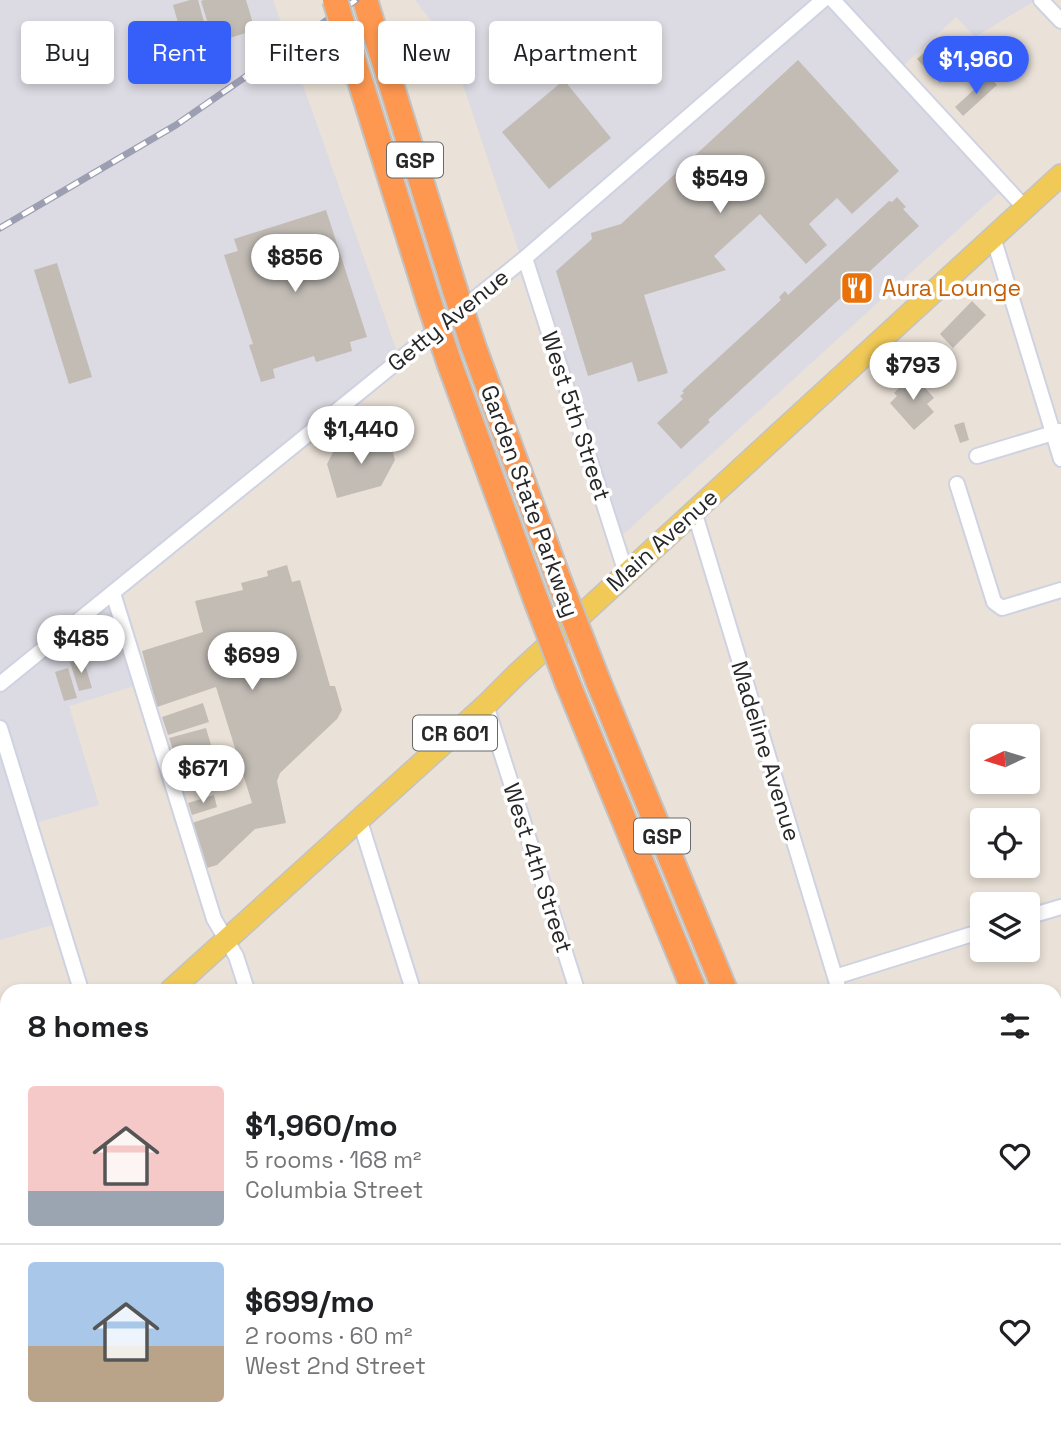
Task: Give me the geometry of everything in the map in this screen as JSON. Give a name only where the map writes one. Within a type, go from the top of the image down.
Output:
[{"type":"highway","name":"Garden State Parkway","points":[[335,0],[450,365],[568,684],[692,984]]},
{"type":"highway","name":"Garden State Parkway","points":[[365,0],[473,345],[598,681],[723,984]]},
{"type":"main road","name":"Main Avenue","points":[[178,984],[486,705],[626,573],[1061,175]]},
{"type":"street","name":"Getty Avenue","points":[[0,684],[525,258],[823,0]]},
{"type":"street","points":[[833,0],[1026,208]]},
{"type":"street","points":[[1041,0],[1061,21]]},
{"type":"street","points":[[993,237],[1057,432],[1061,459]]},
{"type":"street","name":"West 5th Street","points":[[525,258],[626,573]]},
{"type":"street","points":[[977,456],[1057,432]]},
{"type":"street","points":[[957,484],[994,602],[1002,608],[1061,590]]},
{"type":"street","name":"Madeline Avenue","points":[[694,511],[837,984]]},
{"type":"street","points":[[113,593],[214,919],[236,956],[245,984]]},
{"type":"street","name":"West 4th Street","points":[[486,705],[575,984]]},
{"type":"street","points":[[0,728],[79,984]]},
{"type":"street","points":[[359,818],[411,984]]},
{"type":"street","points":[[1040,913],[1061,907]]},
{"type":"street","points":[[837,984],[970,935]]},
{"type":"shaded area","points":[[0,0],[273,0],[280,21],[245,21],[245,84],[303,84],[400,360],[116,598],[144,683],[69,706],[99,805],[28,825],[59,923],[0,940]]},
{"type":"shaded area","points":[[415,0],[1036,0],[975,37],[956,17],[901,68],[1007,185],[616,541],[463,84],[475,84],[475,21],[431,21]]},
{"type":"building","points":[[198,0],[204,21],[178,21],[173,5]]},
{"type":"building","points":[[246,0],[252,21],[245,21],[245,33],[231,38],[231,21],[207,21],[201,1]]},
{"type":"building","points":[[938,41],[948,52],[927,70],[917,59]]},
{"type":"building","points":[[953,54],[962,65],[940,83],[931,72]]},
{"type":"building","points":[[798,60],[899,171],[852,214],[837,198],[809,224],[827,245],[806,264],[760,214],[714,256],[726,270],[644,295],[668,373],[638,382],[632,362],[588,376],[556,271],[592,239],[591,233],[621,224]]},
{"type":"building","points":[[989,76],[997,85],[963,116],[955,107]]},
{"type":"building","points":[[559,84],[567,84],[611,138],[549,189],[502,132]]},
{"type":"building","points":[[897,197],[906,207],[903,209],[919,226],[708,420],[710,422],[681,449],[657,423],[683,399],[680,396],[684,393],[682,391],[781,300],[779,297],[785,291],[788,295],[889,201],[892,202]]},
{"type":"building","points":[[326,210],[367,337],[350,342],[352,351],[316,362],[314,356],[273,369],[275,378],[261,382],[249,345],[253,344],[224,255],[238,251],[234,239]]},
{"type":"building","points":[[57,263],[92,377],[69,384],[34,270]]},
{"type":"building","points":[[972,301],[986,315],[953,348],[940,334]]},
{"type":"building","points":[[905,375],[915,385],[919,381],[934,398],[927,404],[934,412],[914,430],[890,403],[901,386],[897,382]]},
{"type":"building","points":[[964,422],[969,440],[960,443],[954,425]]},
{"type":"building","points":[[388,434],[395,460],[381,486],[337,498],[327,464],[334,450]]},
{"type":"building","points":[[287,565],[292,582],[300,580],[330,686],[335,686],[342,710],[337,719],[280,773],[277,781],[286,823],[255,829],[217,865],[207,868],[192,823],[252,803],[216,687],[157,707],[142,651],[203,632],[195,601],[243,590],[241,583],[268,576],[267,571]]},
{"type":"building","points":[[83,658],[92,688],[79,691],[70,662]]},
{"type":"building","points":[[68,668],[77,698],[64,701],[55,672]]},
{"type":"building","points":[[203,703],[209,722],[168,735],[162,717]]},
{"type":"building","points":[[206,728],[211,745],[175,756],[169,738]]},
{"type":"building","points":[[204,750],[207,761],[216,758],[217,764],[180,775],[176,759]]},
{"type":"building","points":[[214,795],[217,807],[192,815],[188,803]]},
{"type":"railway","points":[[0,228],[176,125],[356,0]]},
{"type":"place","name":"Aura Lounge","points":[[857,288]]}]
